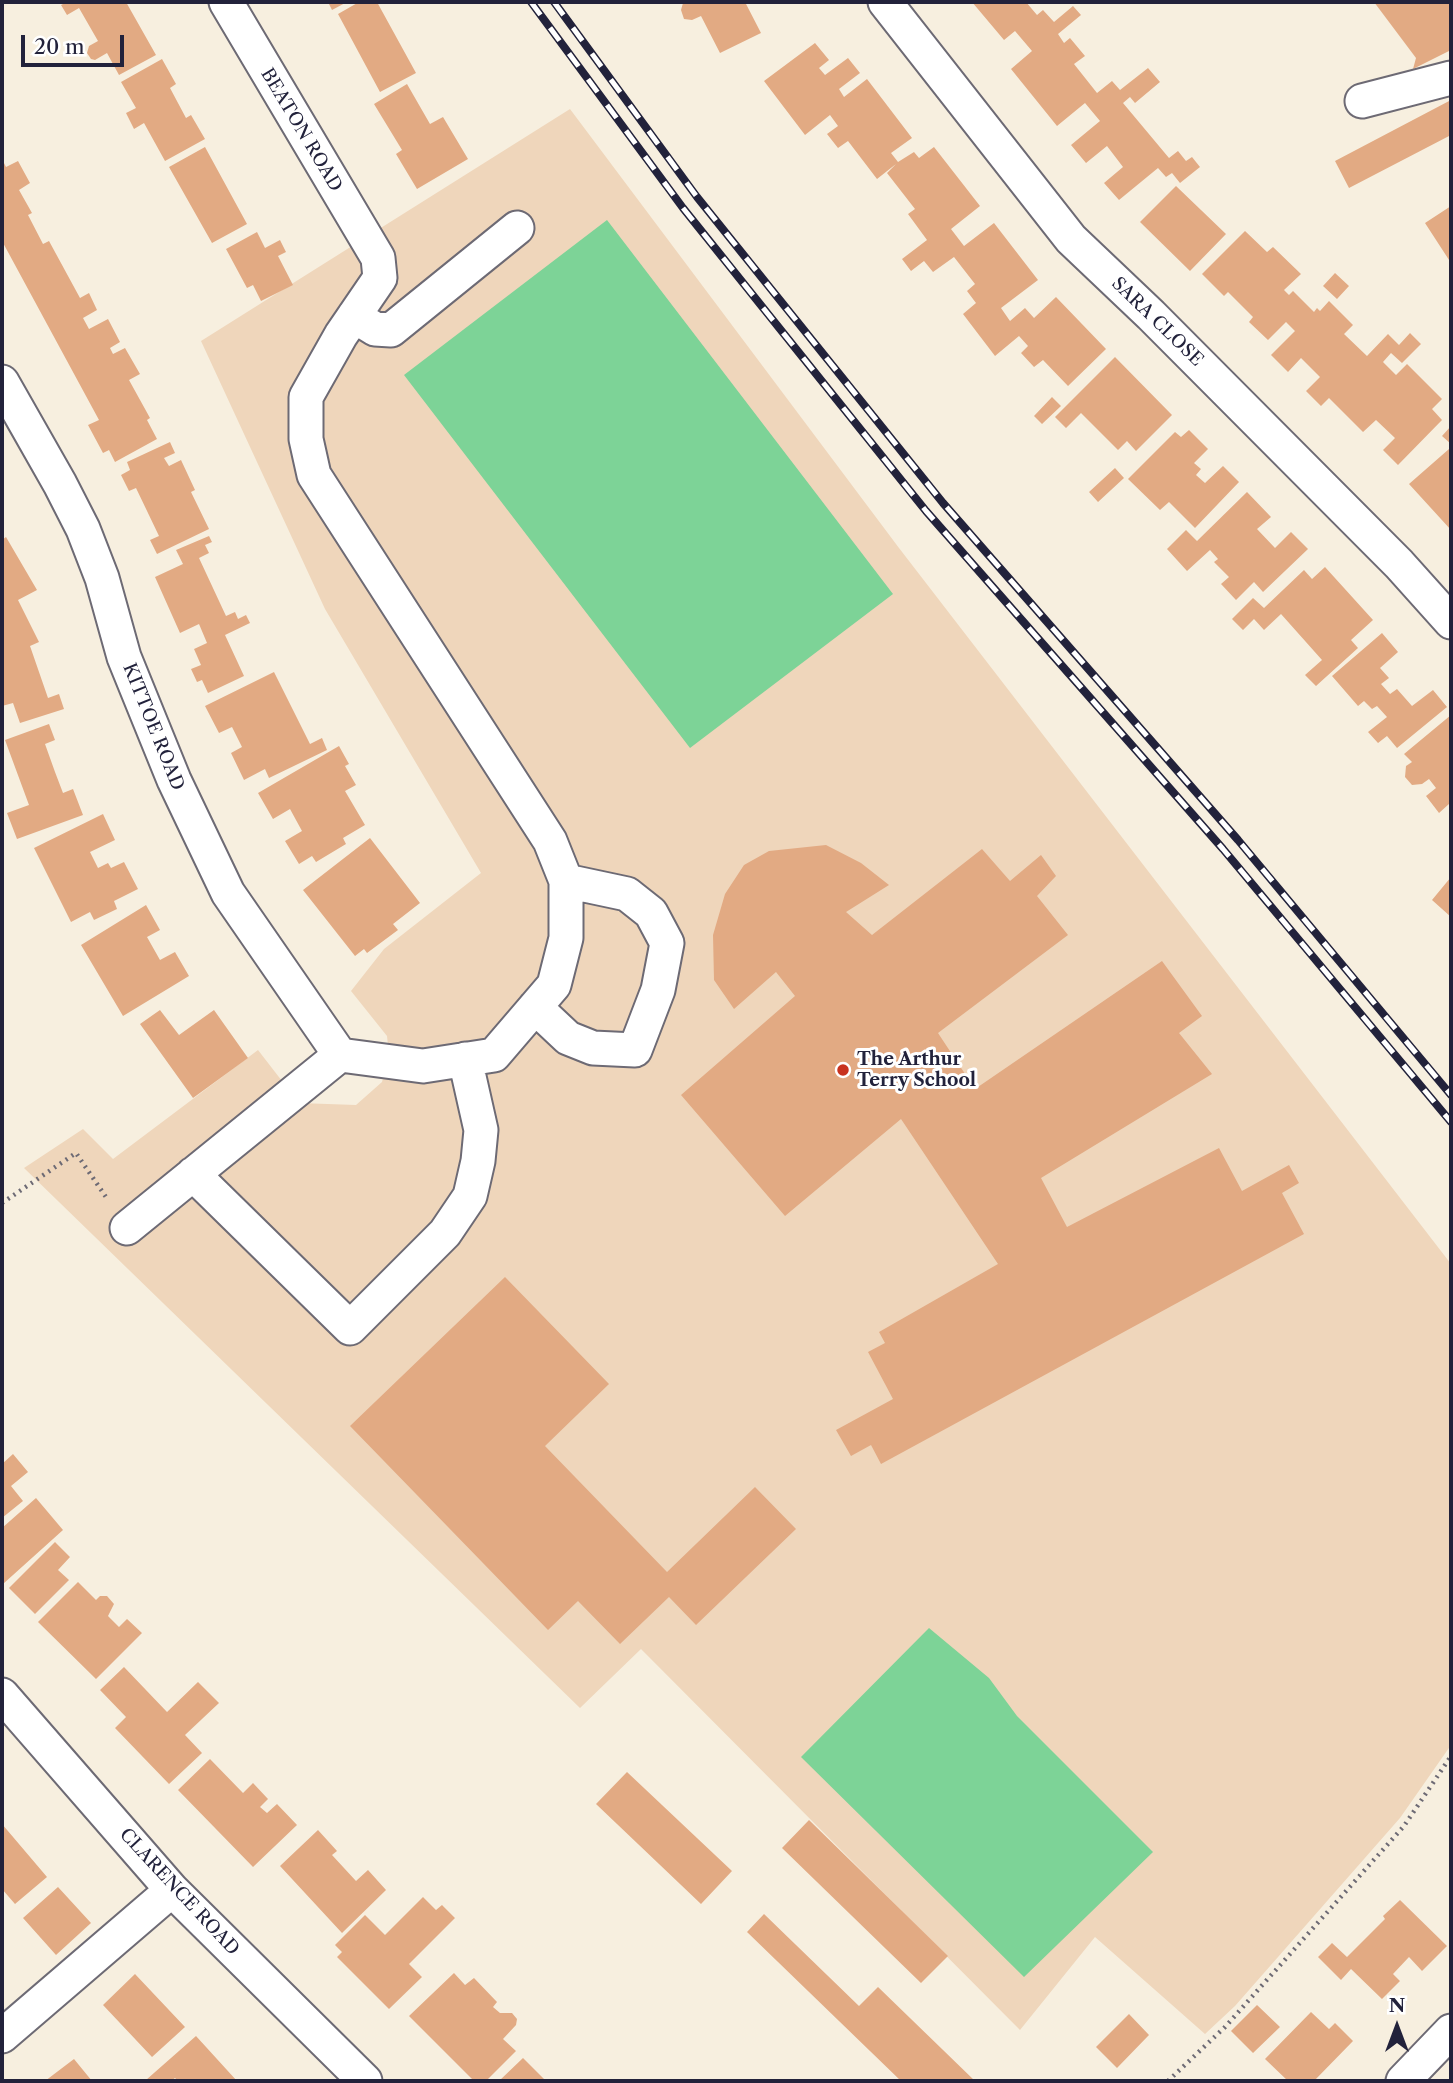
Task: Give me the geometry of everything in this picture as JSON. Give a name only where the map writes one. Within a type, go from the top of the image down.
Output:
[{"type":"street","name":"BEATON ROAD","points":[[226,2],[378,258],[380,278],[306,397],[306,439],[314,475],[550,841],[566,881]]},
{"type":"street","name":"SARA CLOSE","points":[[885,2],[1071,239],[1151,315],[1380,545],[1451,622]]},
{"type":"street","points":[[1362,101],[1451,78]]},
{"type":"street","points":[[354,316],[375,329],[391,330],[517,228]]},
{"type":"street","name":"KITTOE ROAD","points":[[2,382],[83,529],[102,578],[124,657],[174,780],[228,893],[341,1055]]},
{"type":"street","points":[[127,1228],[341,1055],[423,1066],[494,1055],[535,1007],[554,985],[566,938],[566,881],[627,894],[651,913],[667,943],[658,990],[635,1049],[593,1048],[568,1038],[535,1007]]},
{"type":"street","points":[[193,1174],[350,1328],[445,1233],[470,1196],[478,1161],[481,1130],[465,1059]]},
{"type":"street","name":"CLARENCE ROAD","points":[[2,1695],[172,1890],[365,2081]]},
{"type":"street","points":[[2,2036],[172,1890]]},
{"type":"street","points":[[1404,2081],[1451,2031]]},
{"type":"path","points":[[2,1203],[76,1153],[127,1228]]},
{"type":"path","points":[[1168,2081],[1225,2027],[1405,1826],[1451,1756]]},
{"type":"shaded area","name":"The Arthur Terry School","points":[[570,109],[899,548],[1451,1264],[1451,1745],[1400,1818],[1235,2006],[1205,2034],[1095,1937],[1020,2030],[641,1649],[580,1708],[24,1168],[83,1129],[113,1159],[258,1050],[299,1103],[356,1105],[382,1082],[389,1055],[387,1036],[351,991],[384,949],[481,873],[325,609],[201,341]]},
{"type":"green space","points":[[607,220],[893,594],[690,748],[404,375]]},
{"type":"green space","points":[[929,1628],[989,1678],[1017,1716],[1153,1852],[1024,1977],[801,1757]]},
{"type":"building","points":[[67,2],[126,2],[156,55],[119,75],[107,53],[95,60],[91,59],[87,53],[89,46],[98,41],[79,8],[67,15],[61,5]]},
{"type":"building","points":[[328,2],[347,2],[332,10]]},
{"type":"building","points":[[359,2],[377,2],[416,73],[380,92],[338,14]]},
{"type":"building","points":[[686,2],[745,2],[761,33],[720,53],[701,16],[692,20],[684,19],[681,10]]},
{"type":"building","points":[[972,2],[1026,2],[1037,15],[1043,10],[1054,22],[1073,6],[1081,15],[1058,34],[1064,43],[1070,38],[1085,56],[1074,64],[1097,93],[1112,81],[1120,90],[1148,68],[1160,82],[1135,103],[1130,97],[1123,103],[1169,158],[1178,151],[1186,161],[1192,157],[1200,167],[1180,183],[1172,173],[1166,177],[1158,168],[1119,200],[1104,183],[1123,167],[1107,146],[1086,163],[1071,145],[1100,121],[1085,103],[1057,126],[1011,69],[1032,51],[1015,31],[1004,40]]},
{"type":"building","points":[[1374,2],[1451,2],[1451,50],[1413,69],[1416,58]]},
{"type":"building","points":[[815,43],[829,60],[819,68],[825,75],[848,58],[860,73],[839,89],[844,97],[867,79],[912,138],[891,153],[898,162],[914,152],[919,158],[934,147],[980,206],[951,229],[964,246],[994,223],[1038,280],[1001,308],[1010,321],[1025,308],[1034,318],[1056,297],[1106,349],[1068,386],[1043,360],[1034,367],[1021,353],[1028,346],[1019,336],[995,356],[963,314],[976,303],[967,291],[975,284],[954,257],[933,272],[924,261],[911,271],[902,259],[927,240],[908,214],[915,209],[887,173],[896,164],[877,179],[848,141],[838,148],[827,134],[838,126],[830,115],[805,135],[764,81]]},
{"type":"building","points":[[162,59],[176,84],[170,88],[186,118],[191,115],[205,139],[165,161],[144,123],[134,129],[126,113],[136,108],[121,82]]},
{"type":"building","points":[[407,84],[430,124],[443,117],[468,159],[417,189],[396,154],[402,150],[374,104]]},
{"type":"building","points":[[1451,100],[1451,135],[1349,188],[1335,161]]},
{"type":"building","points":[[205,147],[247,224],[212,243],[169,167]]},
{"type":"building","points":[[2,159],[6,167],[18,161],[30,183],[19,190],[32,213],[28,215],[43,244],[49,241],[80,298],[89,293],[97,310],[83,318],[89,329],[108,319],[120,342],[110,348],[113,354],[125,348],[140,374],[129,380],[150,418],[147,420],[157,439],[115,462],[109,450],[103,453],[88,425],[99,420],[2,241]]},
{"type":"building","points":[[1176,186],[1226,234],[1190,271],[1140,222]]},
{"type":"building","points":[[1451,206],[1451,263],[1425,223]]},
{"type":"building","points":[[1245,231],[1267,252],[1273,247],[1301,274],[1284,290],[1289,295],[1293,291],[1314,312],[1317,308],[1320,311],[1329,301],[1353,325],[1344,334],[1367,356],[1388,334],[1399,345],[1410,333],[1421,344],[1402,363],[1391,353],[1383,362],[1396,375],[1407,364],[1442,399],[1432,409],[1442,420],[1398,465],[1383,450],[1395,438],[1376,420],[1363,432],[1329,398],[1321,406],[1306,391],[1320,377],[1301,358],[1288,372],[1271,355],[1295,331],[1286,322],[1268,340],[1249,322],[1253,317],[1228,292],[1224,296],[1202,274]]},
{"type":"building","points":[[257,232],[265,248],[280,240],[286,252],[278,256],[293,285],[261,301],[253,285],[247,288],[226,249]]},
{"type":"building","points":[[1335,273],[1349,286],[1337,299],[1323,286]]},
{"type":"building","points":[[1115,357],[1172,415],[1136,451],[1127,441],[1118,450],[1081,413],[1066,428],[1055,417]]},
{"type":"building","points":[[1052,397],[1061,406],[1042,424],[1034,416]]},
{"type":"building","points":[[1451,426],[1451,444],[1442,436]]},
{"type":"building","points":[[1189,430],[1208,449],[1194,463],[1201,469],[1196,475],[1205,483],[1223,466],[1239,482],[1195,528],[1169,502],[1160,510],[1128,479],[1175,432],[1181,437]]},
{"type":"building","points":[[170,442],[175,453],[164,458],[169,466],[181,460],[195,490],[191,492],[209,529],[157,554],[150,540],[159,536],[136,488],[129,491],[121,475],[130,470],[127,462]]},
{"type":"building","points":[[1449,449],[1451,451],[1451,530],[1409,484]]},
{"type":"building","points":[[1115,468],[1124,478],[1098,502],[1089,492]]},
{"type":"building","points":[[1247,492],[1271,517],[1257,529],[1275,548],[1291,532],[1308,549],[1263,592],[1254,582],[1236,600],[1221,584],[1229,577],[1214,562],[1218,559],[1210,550],[1187,571],[1167,549],[1186,530],[1197,541]]},
{"type":"building","points":[[209,536],[212,542],[205,545],[209,553],[199,558],[226,616],[235,612],[238,619],[246,615],[250,623],[225,635],[244,676],[208,693],[202,680],[197,682],[191,669],[201,665],[194,649],[207,643],[199,624],[180,633],[155,577],[183,564],[176,550]]},
{"type":"building","points":[[6,537],[37,590],[18,600],[39,642],[30,646],[48,698],[59,694],[64,709],[20,723],[13,703],[2,706],[2,540]]},
{"type":"building","points":[[1325,567],[1373,620],[1351,640],[1358,648],[1316,686],[1305,675],[1322,660],[1281,614],[1264,630],[1254,619],[1243,630],[1232,619],[1253,598],[1264,608],[1304,570],[1312,579]]},
{"type":"building","points":[[1382,633],[1398,652],[1380,668],[1389,678],[1381,684],[1390,694],[1397,689],[1412,706],[1433,690],[1447,707],[1397,748],[1387,736],[1378,743],[1368,732],[1387,717],[1377,706],[1372,709],[1364,701],[1358,706],[1332,676]]},
{"type":"building","points":[[274,672],[310,744],[322,738],[327,750],[269,778],[265,769],[244,780],[231,753],[242,747],[232,727],[219,733],[205,706]]},
{"type":"building","points":[[1451,715],[1451,807],[1449,804],[1439,813],[1426,796],[1436,788],[1429,779],[1422,784],[1412,785],[1405,777],[1406,766],[1412,762],[1404,754]]},
{"type":"building","points":[[49,724],[55,740],[45,744],[55,772],[63,793],[73,789],[83,815],[17,839],[7,813],[29,805],[5,740]]},
{"type":"building","points":[[339,746],[349,764],[345,766],[356,785],[345,791],[365,825],[343,838],[346,844],[316,862],[312,856],[299,864],[285,841],[302,831],[290,809],[273,819],[258,793]]},
{"type":"building","points":[[103,814],[115,840],[90,852],[98,868],[108,863],[111,868],[124,862],[138,889],[114,901],[117,909],[94,920],[90,912],[71,922],[34,848]]},
{"type":"building","points":[[370,838],[420,903],[393,924],[398,930],[367,953],[364,949],[355,956],[303,890]]},
{"type":"building","points":[[826,845],[861,863],[889,885],[846,912],[872,935],[982,849],[1010,881],[1041,855],[1056,876],[1037,896],[1068,935],[938,1033],[975,1089],[1162,961],[1202,1016],[1179,1033],[1212,1074],[1041,1178],[1067,1227],[1219,1148],[1242,1191],[1289,1165],[1299,1183],[1282,1193],[1304,1234],[881,1464],[871,1445],[851,1456],[836,1430],[893,1399],[868,1352],[885,1343],[879,1332],[998,1264],[901,1119],[785,1216],[681,1095],[795,996],[776,972],[734,1009],[714,980],[713,935],[725,894],[744,865],[769,851]]},
{"type":"building","points":[[1451,877],[1451,917],[1432,900]]},
{"type":"building","points":[[146,905],[160,930],[147,937],[160,960],[175,952],[189,976],[123,1016],[81,945]]},
{"type":"building","points":[[160,1010],[179,1035],[214,1010],[248,1058],[193,1098],[140,1024]]},
{"type":"building","points":[[505,1277],[609,1384],[545,1446],[667,1572],[755,1487],[796,1529],[696,1625],[669,1597],[620,1644],[578,1601],[548,1630],[350,1426]]},
{"type":"building","points":[[13,1454],[28,1472],[11,1486],[23,1501],[2,1518],[2,1464]]},
{"type":"building","points":[[36,1498],[63,1530],[3,1584],[2,1528]]},
{"type":"building","points":[[55,1542],[70,1557],[58,1570],[69,1580],[35,1614],[9,1588]]},
{"type":"building","points":[[78,1582],[96,1600],[100,1596],[107,1596],[114,1604],[108,1616],[119,1627],[127,1619],[142,1633],[96,1679],[38,1622]]},
{"type":"building","points":[[124,1667],[167,1712],[198,1682],[219,1703],[185,1735],[202,1753],[169,1784],[115,1728],[126,1717],[100,1690]]},
{"type":"building","points":[[210,1759],[243,1793],[253,1783],[268,1799],[260,1807],[267,1813],[277,1804],[297,1825],[253,1867],[178,1790]]},
{"type":"building","points":[[627,1772],[732,1871],[701,1904],[596,1804]]},
{"type":"building","points":[[809,1820],[948,1956],[921,1983],[782,1848]]},
{"type":"building","points":[[2,1824],[47,1877],[15,1904],[2,1889]]},
{"type":"building","points":[[318,1830],[337,1851],[332,1855],[356,1881],[368,1870],[386,1890],[342,1933],[280,1866]]},
{"type":"building","points":[[58,1887],[91,1923],[56,1955],[23,1918]]},
{"type":"building","points":[[423,1897],[436,1910],[442,1905],[455,1918],[409,1964],[422,1977],[389,2009],[337,1957],[342,1952],[335,1945],[365,1915],[385,1935]]},
{"type":"building","points":[[1400,1900],[1447,1946],[1422,1971],[1409,1957],[1393,1974],[1400,1981],[1382,1999],[1351,1969],[1341,1980],[1318,1957],[1332,1943],[1347,1957]]},
{"type":"building","points":[[764,1914],[859,2006],[878,1987],[975,2081],[901,2081],[747,1932]]},
{"type":"building","points":[[454,1973],[465,1985],[474,1978],[497,2002],[493,2007],[500,2013],[512,2013],[517,2019],[516,2025],[503,2039],[516,2051],[486,2081],[474,2081],[409,2016]]},
{"type":"building","points":[[135,1974],[185,2027],[152,2057],[103,2005]]},
{"type":"building","points":[[1257,2005],[1280,2027],[1253,2053],[1231,2031]]},
{"type":"building","points":[[1311,2012],[1329,2029],[1335,2023],[1353,2041],[1314,2081],[1288,2081],[1265,2059]]},
{"type":"building","points":[[1129,2014],[1149,2035],[1117,2068],[1096,2047]]},
{"type":"building","points":[[196,2036],[237,2081],[178,2081],[175,2078],[171,2081],[146,2080]]},
{"type":"building","points":[[523,2058],[546,2081],[499,2081]]},
{"type":"building","points":[[74,2059],[92,2081],[45,2081]]},
{"type":"railway","points":[[531,2],[683,208],[926,511],[1223,849],[1451,1122]]},
{"type":"railway","points":[[554,2],[697,197],[943,503],[1238,840],[1451,1095]]},
{"type":"place","name":"The Arthur Terry School","points":[[843,1070]]}]
